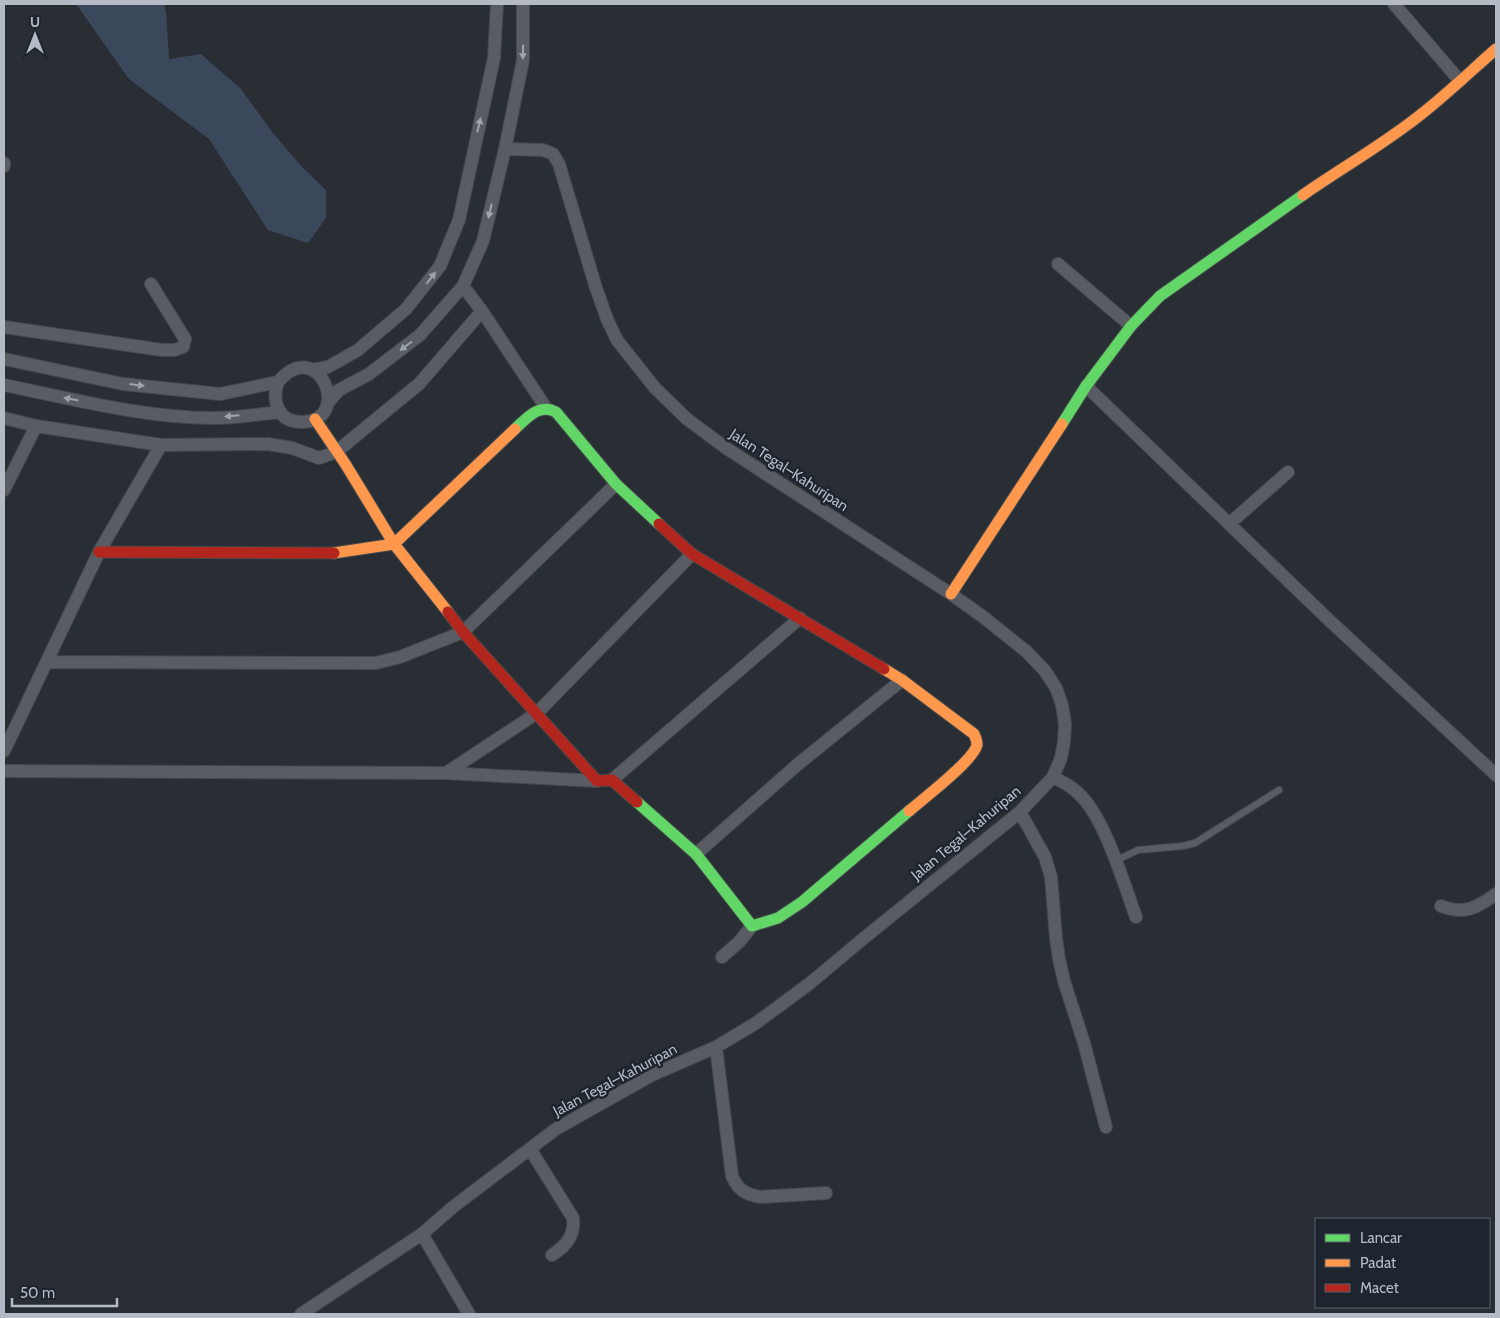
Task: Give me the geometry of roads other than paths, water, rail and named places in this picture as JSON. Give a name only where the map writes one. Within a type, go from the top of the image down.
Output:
[{"type":"street","points":[[497,4],[494,58],[459,220],[440,266],[406,309],[358,350],[328,367],[312,370],[302,368],[284,374],[274,392],[280,412],[288,418],[297,422],[306,422],[315,418],[324,410],[339,390],[369,374],[420,335],[463,286],[483,241],[505,149],[523,60],[523,4]]},
{"type":"street","points":[[1394,4],[1460,81]]},
{"type":"street","points":[[951,594],[1086,386],[1131,326],[1160,296],[1424,112],[1496,49]]},
{"type":"street","name":"Jalan Tegal–Kahuripan","points":[[301,1314],[422,1234],[453,1207],[556,1129],[652,1075],[716,1047],[756,1023],[808,984],[1020,812],[1053,777],[1064,742],[1065,724],[1062,705],[1056,688],[1046,671],[1027,652],[951,594],[726,448],[687,419],[654,388],[617,340],[607,319],[559,164],[552,154],[543,150],[505,149]]},
{"type":"street","points":[[1058,264],[1131,326]]},
{"type":"street","points":[[4,327],[143,348],[175,350],[183,346],[185,339],[151,284]]},
{"type":"street","points":[[463,286],[546,408]]},
{"type":"street","points":[[4,418],[36,426],[161,445],[268,444],[292,448],[319,458],[336,452],[419,384],[482,312]]},
{"type":"street","points":[[4,359],[123,384],[220,394],[278,382]]},
{"type":"street","points":[[312,370],[326,384],[329,394],[327,404]]},
{"type":"street","points":[[4,385],[122,409],[169,415],[216,418],[280,412]]},
{"type":"street","points":[[1086,386],[1229,524],[1496,775]]},
{"type":"street","points":[[99,552],[331,554],[394,544],[531,414],[538,409],[554,410],[616,484],[692,554],[902,680],[974,734],[978,743],[968,760],[889,829],[805,898],[770,922],[752,926],[739,942],[722,957]]},
{"type":"street","points":[[315,418],[394,544],[463,632],[538,713],[597,781]]},
{"type":"street","points":[[4,490],[36,426]]},
{"type":"street","points":[[4,751],[99,552],[161,445]]},
{"type":"street","points":[[1229,524],[1288,472]]},
{"type":"street","points":[[47,662],[376,663],[400,657],[463,632],[616,484]]},
{"type":"street","points":[[446,773],[538,713],[692,554]]},
{"type":"street","points":[[4,771],[446,773],[597,781],[612,780],[800,618]]},
{"type":"street","points":[[696,854],[797,765],[902,680]]},
{"type":"street","points":[[1053,777],[1067,784],[1080,794],[1090,806],[1101,825],[1136,917]]},
{"type":"street","points":[[612,780],[696,854],[752,926]]},
{"type":"street","points":[[1020,812],[1046,858],[1052,877],[1059,959],[1064,982],[1084,1042],[1106,1127]]},
{"type":"street","points":[[1440,906],[1453,911],[1462,911],[1480,905],[1496,894]]},
{"type":"street","points":[[716,1047],[732,1176],[736,1185],[749,1195],[760,1197],[826,1193]]},
{"type":"street","points":[[530,1149],[573,1218],[574,1226],[565,1247],[552,1255]]},
{"type":"street","points":[[422,1234],[469,1314]]},
{"type":"lane","points":[[1115,861],[1138,850],[1183,846],[1195,843],[1279,790]]},
{"type":"water","points":[[76,4],[164,4],[169,59],[201,54],[241,89],[273,133],[303,168],[326,190],[326,218],[308,243],[268,230],[209,139],[129,79]]}]
